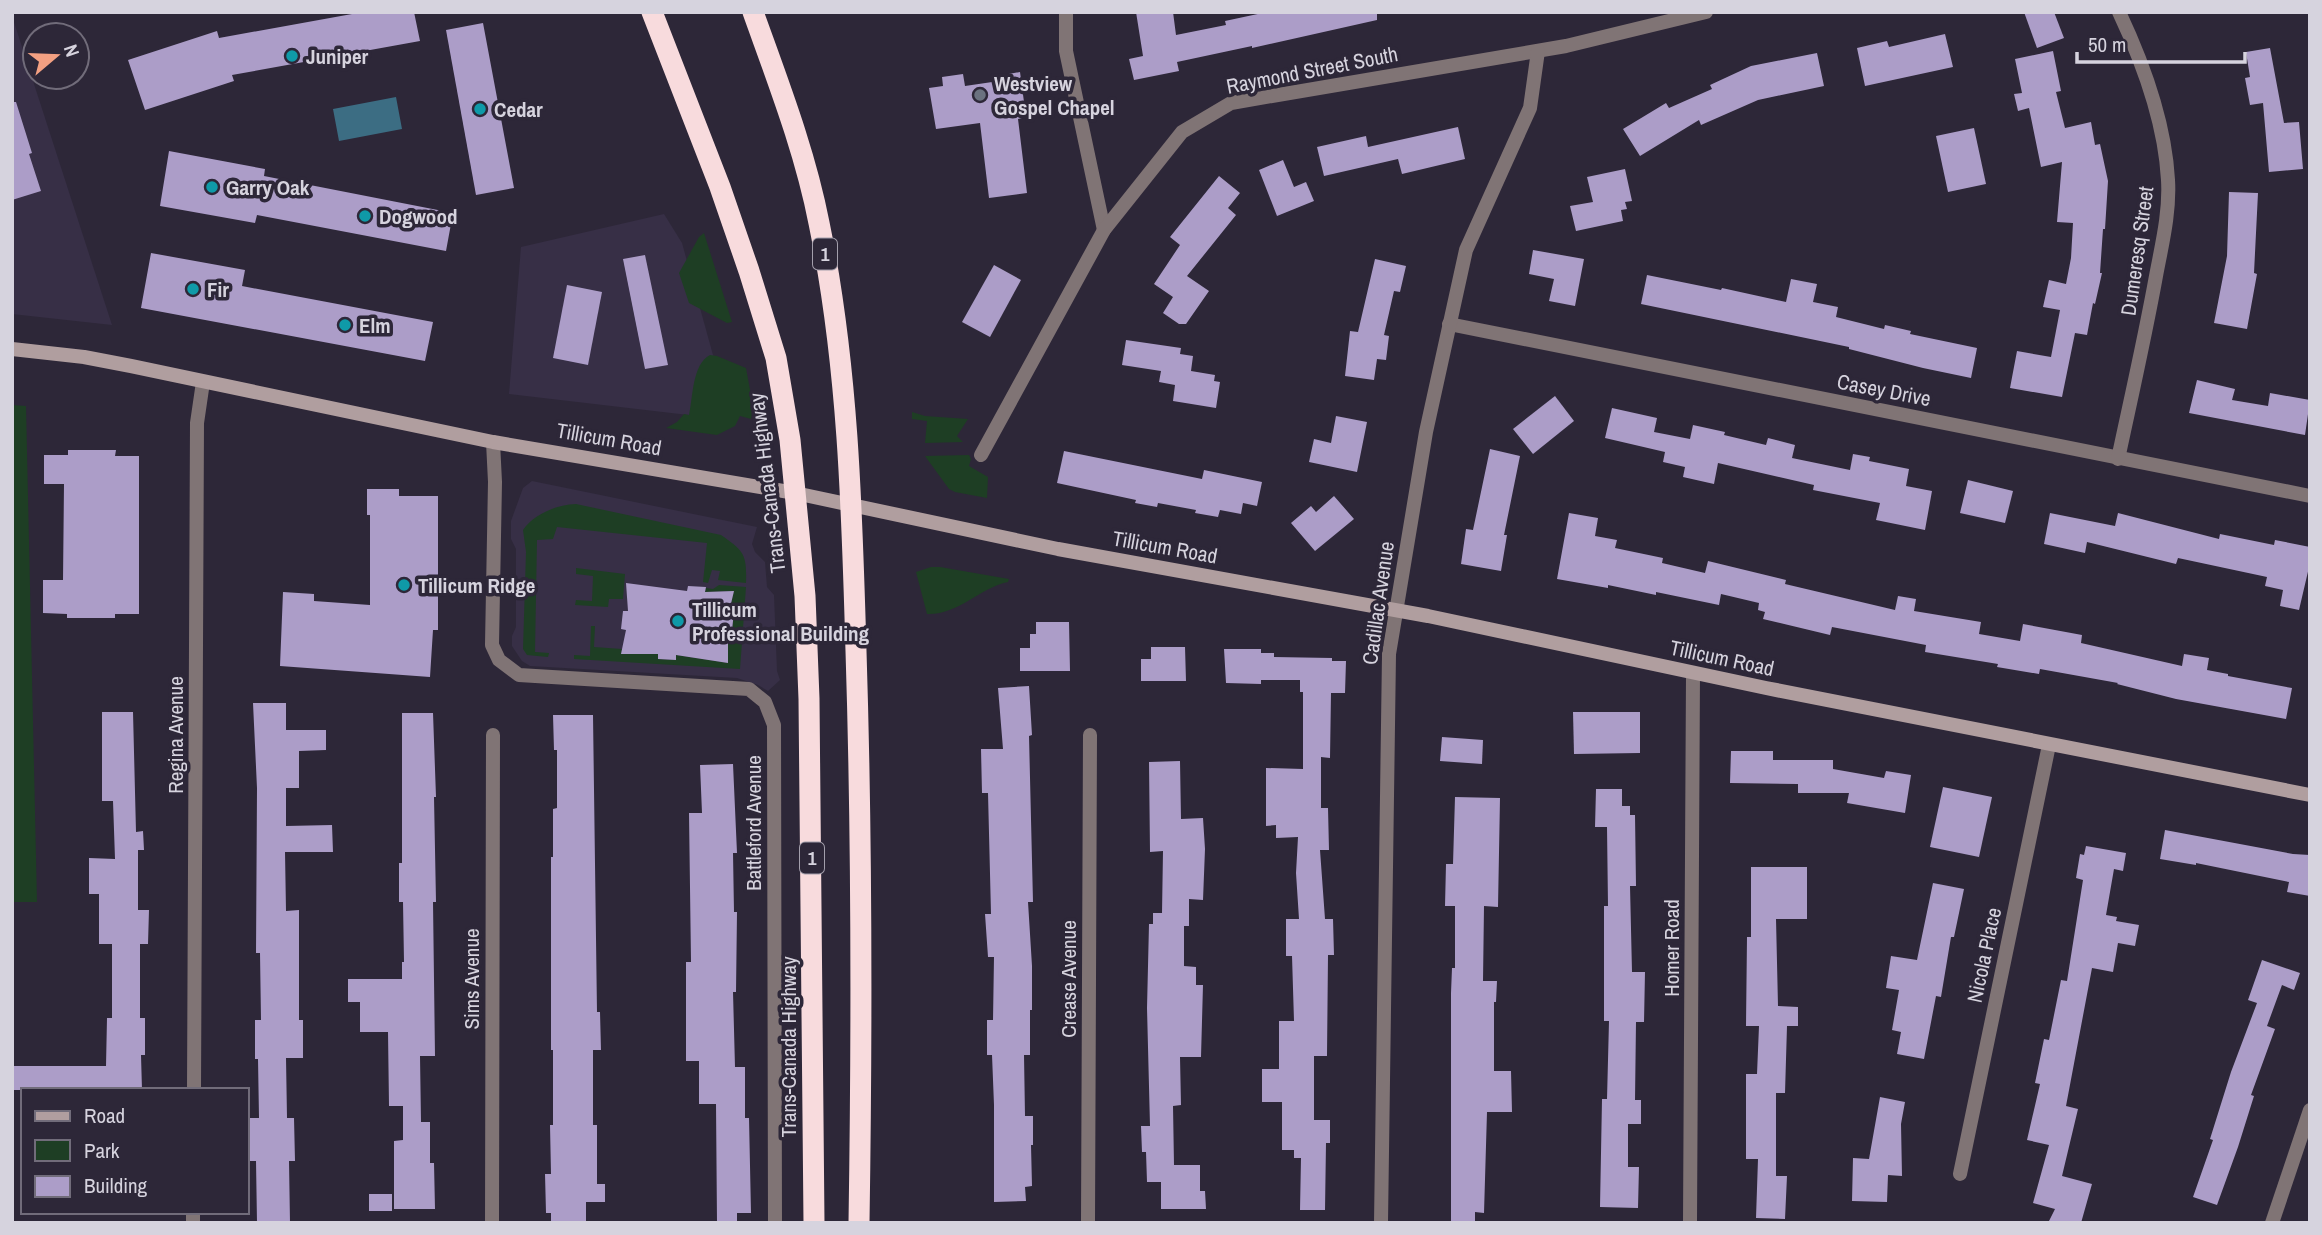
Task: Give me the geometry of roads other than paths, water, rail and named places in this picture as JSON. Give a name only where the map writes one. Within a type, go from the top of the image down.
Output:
[{"type":"highway","name":"1","points":[[753,12],[800,143],[819,222],[843,378],[851,505],[859,756],[859,1223]]},
{"type":"highway","name":"Trans-Canada Highway","points":[[653,16],[720,187],[776,358],[790,440],[810,699],[814,1223]]},
{"type":"main road","name":"Tillicum Road","points":[[12,349],[84,357],[493,442],[794,493],[1058,549],[1396,610],[1693,674],[2049,746],[2310,795]]},
{"type":"street","points":[[1066,12],[1066,51],[1104,230]]},
{"type":"street","name":"Raymond Street South","points":[[981,455],[1104,230],[1181,132],[1231,103],[1538,51],[1706,12]]},
{"type":"street","name":"Dumeresq Street","points":[[2118,459],[2147,327],[2166,223],[2168,181],[2165,150],[2155,107],[2134,43],[2119,12]]},
{"type":"street","name":"Cadillac Avenue","points":[[1381,1223],[1389,668],[1396,610],[1426,432],[1466,250],[1530,108],[1538,51]]},
{"type":"street","name":"Casey Drive","points":[[1449,324],[2310,496]]},
{"type":"street","name":"Regina Avenue","points":[[194,1088],[197,423],[203,382]]},
{"type":"street","name":"Battleford Avenue","points":[[493,442],[495,482],[492,645],[499,660],[519,675],[749,689],[765,702],[774,725],[775,1223]]},
{"type":"street","name":"Homer Road","points":[[1690,1223],[1693,674]]},
{"type":"street","name":"Sims Avenue","points":[[492,1223],[493,735]]},
{"type":"street","name":"Crease Avenue","points":[[1088,1223],[1090,736]]},
{"type":"street","name":"Nicola Place","points":[[1960,1174],[2049,746]]},
{"type":"street","points":[[2272,1223],[2310,1110]]},
{"type":"water","points":[[396,97],[402,129],[339,141],[333,109]]},
{"type":"place","name":"Juniper","points":[[292,56]]},
{"type":"place","name":"Westview Gospel Chapel","points":[[980,95]]},
{"type":"place","name":"Cedar","points":[[480,109]]},
{"type":"place","name":"Garry Oak","points":[[212,187]]},
{"type":"place","name":"Dogwood","points":[[365,216]]},
{"type":"place","name":"Fir","points":[[193,289]]},
{"type":"place","name":"Elm","points":[[345,325]]},
{"type":"place","name":"Tillicum Ridge","points":[[404,585]]},
{"type":"place","name":"Tillicum Professional Building","points":[[678,621]]}]
